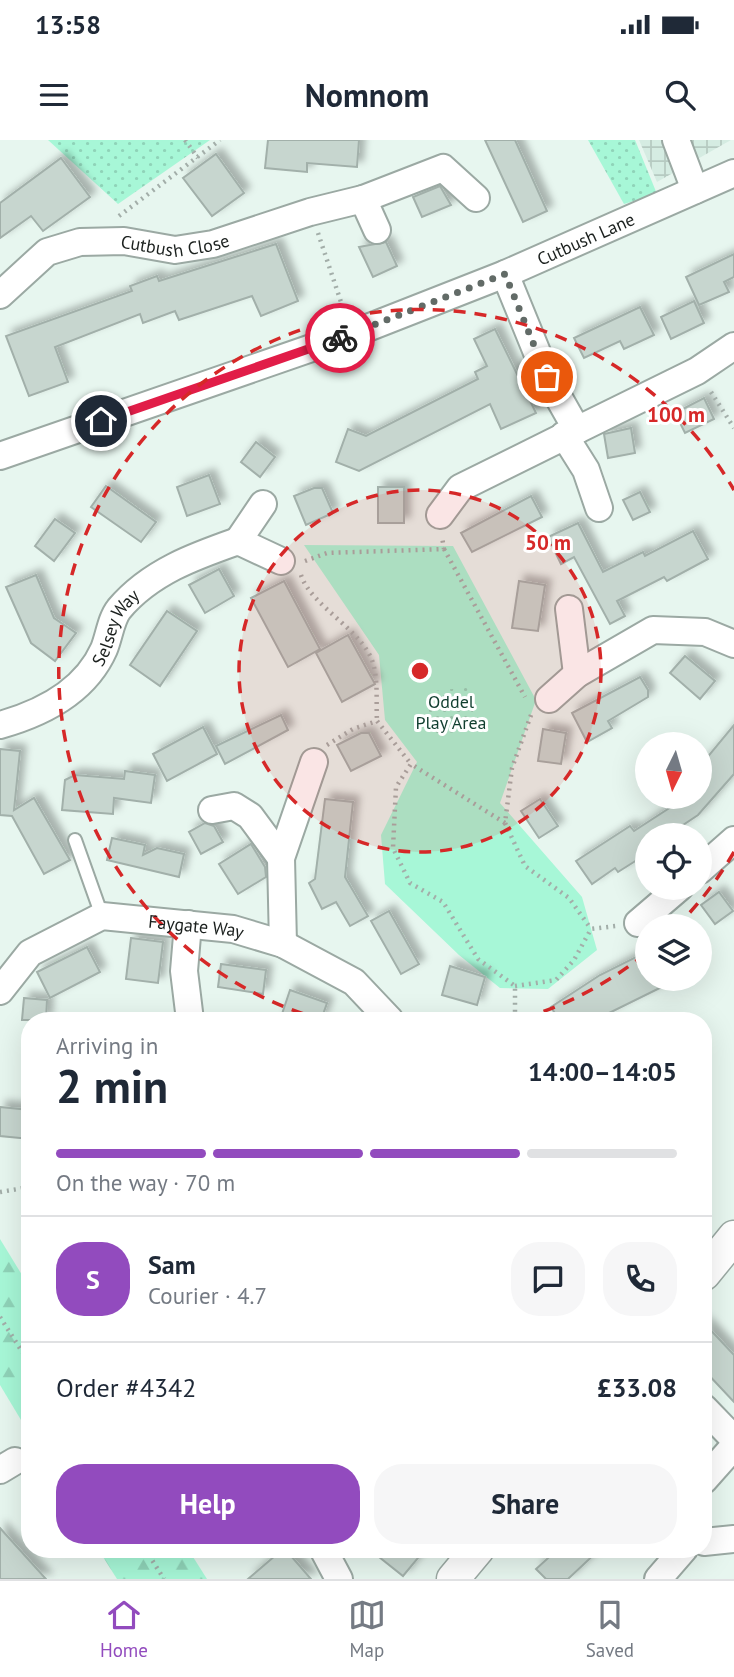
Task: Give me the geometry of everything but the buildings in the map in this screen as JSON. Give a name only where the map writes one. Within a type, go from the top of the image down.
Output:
[{"type":"street","points":[[676,140],[695,190]]},
{"type":"street","name":"Cutbush Close","points":[[0,295],[47,252],[80,242],[124,241],[175,250],[213,244],[310,212],[363,199],[443,167],[476,198]]},
{"type":"street","name":"Cutbush Lane","points":[[0,456],[352,334],[505,274],[734,173]]},
{"type":"street","points":[[363,199],[377,230]]},
{"type":"street","points":[[505,274],[571,432],[599,508]]},
{"type":"street","points":[[439,515],[451,483],[571,432],[696,371],[734,346]]},
{"type":"street","points":[[263,504],[239,541],[281,561]]},
{"type":"street","name":"Selsey Way","points":[[0,725],[51,707],[88,678],[103,651],[118,611],[144,586],[185,559],[239,541]]},
{"type":"street","points":[[569,610],[577,674]]},
{"type":"street","points":[[541,705],[577,674],[653,630],[705,632],[734,644]]},
{"type":"street","points":[[283,944],[281,858],[314,762]]},
{"type":"street","points":[[212,810],[234,806],[250,816],[281,858]]},
{"type":"street","points":[[712,859],[734,840]]},
{"type":"street","points":[[648,914],[665,900]]},
{"type":"street","points":[[0,991],[30,953],[102,916]]},
{"type":"street","name":"Faygate Way","points":[[102,916],[233,929],[283,944],[354,982],[382,1012]]},
{"type":"street","points":[[188,924],[184,971],[189,1012]]},
{"type":"street","points":[[712,1264],[734,1237]]},
{"type":"street","points":[[712,1416],[734,1439]]},
{"type":"street","points":[[712,1471],[734,1446]]},
{"type":"street","points":[[712,1541],[734,1539]]},
{"type":"street","points":[[328,1558],[340,1579]]},
{"type":"street","points":[[453,1579],[470,1558]]},
{"type":"street","points":[[658,1579],[676,1558]]},
{"type":"lane","points":[[75,840],[102,916]]},
{"type":"path","points":[[185,140],[198,158]]},
{"type":"path","points":[[80,242],[154,192],[220,140]]},
{"type":"path","points":[[310,212],[352,334]]},
{"type":"path","points":[[696,371],[734,428]]},
{"type":"path","points":[[439,515],[444,549],[541,705],[512,768],[505,823],[525,866],[569,898],[592,929]]},
{"type":"path","points":[[444,549],[327,553],[298,564],[305,588],[348,627],[374,665],[377,721],[411,765],[505,823]]},
{"type":"path","points":[[314,762],[330,742],[353,729],[377,721]]},
{"type":"path","points":[[411,765],[396,787],[393,848],[410,883],[443,902],[478,959],[515,986],[556,979],[574,960],[592,929]]},
{"type":"path","points":[[592,929],[635,923]]},
{"type":"path","points":[[515,986],[515,1012]]},
{"type":"path","points":[[0,1192],[21,1188]]},
{"type":"path","points":[[0,1317],[21,1350]]},
{"type":"path","points":[[151,1558],[164,1579]]},
{"type":"shaded area","points":[[639,140],[731,140],[657,182]]},
{"type":"green space","points":[[48,140],[210,140],[118,204]]},
{"type":"green space","points":[[588,140],[635,140],[657,194],[624,204]]},
{"type":"green space","points":[[304,545],[453,546],[536,700],[500,803],[582,897],[597,950],[548,989],[500,988],[459,955],[385,884],[381,835],[417,762],[385,720],[379,655]]},
{"type":"green space","name":"Oddel Play Area","points":[[470,687],[475,730],[431,735],[426,692]]},
{"type":"green space","points":[[0,1239],[21,1273],[21,1420],[0,1385]]},
{"type":"green space","points":[[104,1558],[194,1558],[207,1579],[117,1579]]},
{"type":"way so far","points":[[340,338],[505,274],[547,377]]},
{"type":"route","points":[[101,421],[340,338]]}]
